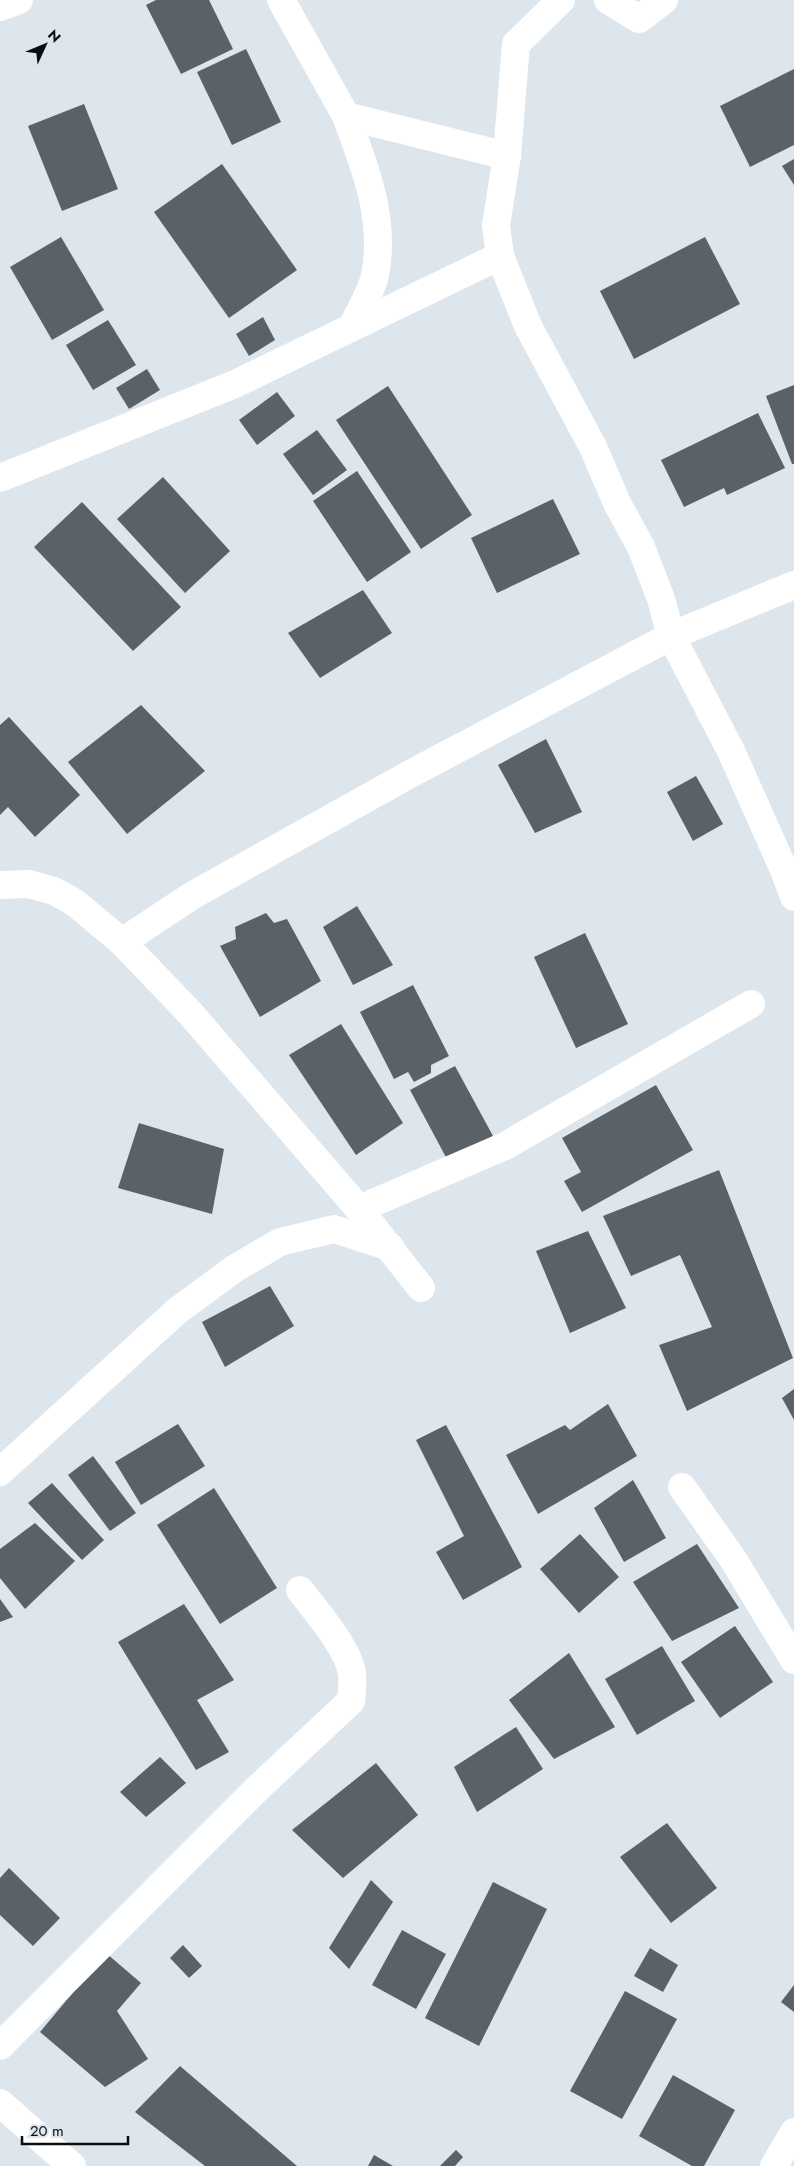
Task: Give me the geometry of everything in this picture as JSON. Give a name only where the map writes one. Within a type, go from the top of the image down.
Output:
[{"type":"street","points":[[0,7],[19,0]]},
{"type":"street","points":[[280,0],[346,116],[368,177],[378,227],[375,276],[352,327]]},
{"type":"street","points":[[561,0],[516,44],[507,156],[496,226],[500,256],[528,326],[593,447],[617,503],[641,547],[661,599],[671,636],[731,752],[784,870],[794,897]]},
{"type":"street","points":[[608,0],[639,19],[664,0]]},
{"type":"street","points":[[346,116],[507,156]]},
{"type":"street","points":[[0,478],[235,384],[500,256]]},
{"type":"street","points":[[122,942],[193,894],[412,774],[671,636],[794,585]]},
{"type":"street","points":[[0,885],[29,884],[54,891],[74,902],[122,942],[190,1013],[359,1209],[421,1288]]},
{"type":"street","points":[[359,1209],[505,1146],[751,1004]]},
{"type":"street","points":[[0,1472],[177,1311],[234,1269],[280,1242],[334,1229],[390,1247]]},
{"type":"street","points":[[682,1487],[733,1560],[794,1660]]},
{"type":"street","points":[[0,2046],[254,1791],[351,1701],[352,1672],[327,1625],[300,1590]]},
{"type":"street","points":[[0,2103],[72,2166]]},
{"type":"street","points":[[774,2166],[794,2132]]},
{"type":"building","points":[[156,0],[209,0],[233,49],[181,74],[146,5]]},
{"type":"building","points":[[246,49],[281,122],[232,145],[197,72]]},
{"type":"building","points":[[794,69],[794,145],[750,167],[720,106]]},
{"type":"building","points":[[84,104],[118,189],[62,211],[28,126]]},
{"type":"building","points":[[794,159],[794,185],[782,166]]},
{"type":"building","points":[[222,164],[297,270],[229,318],[154,212]]},
{"type":"building","points":[[61,237],[104,310],[52,340],[10,267]]},
{"type":"building","points":[[705,237],[740,304],[634,359],[600,291]]},
{"type":"building","points":[[263,317],[275,340],[249,356],[236,334]]},
{"type":"building","points":[[108,320],[136,365],[93,390],[66,345]]},
{"type":"building","points":[[147,369],[160,390],[129,409],[116,388]]},
{"type":"building","points":[[794,385],[794,464],[792,464],[766,396]]},
{"type":"building","points":[[388,386],[472,515],[421,549],[336,420]]},
{"type":"building","points":[[277,392],[295,416],[257,445],[239,420]]},
{"type":"building","points":[[758,413],[785,468],[727,495],[724,488],[684,507],[661,460]]},
{"type":"building","points":[[317,430],[347,470],[313,495],[283,454]]},
{"type":"building","points":[[357,471],[411,552],[367,582],[313,501]]},
{"type":"building","points":[[163,477],[230,551],[185,593],[117,519]]},
{"type":"building","points":[[553,499],[580,554],[497,593],[471,538]]},
{"type":"building","points":[[82,502],[181,607],[133,651],[34,547]]},
{"type":"building","points":[[363,590],[392,633],[320,678],[288,633]]},
{"type":"building","points":[[141,705],[205,771],[127,834],[68,762]]},
{"type":"building","points":[[9,717],[80,795],[35,837],[8,807],[0,815],[0,725]]},
{"type":"building","points":[[546,739],[582,812],[535,833],[498,765]]},
{"type":"building","points":[[696,776],[723,824],[693,841],[667,792]]},
{"type":"building","points":[[357,906],[393,965],[353,985],[323,927]]},
{"type":"building","points":[[266,913],[274,923],[287,919],[321,981],[260,1017],[220,946],[236,939],[235,927]]},
{"type":"building","points":[[585,933],[628,1024],[576,1048],[534,957]]},
{"type":"building","points":[[413,985],[449,1056],[431,1065],[431,1073],[414,1082],[408,1072],[394,1079],[360,1012]]},
{"type":"building","points":[[341,1024],[403,1123],[356,1155],[289,1055]]},
{"type":"building","points":[[455,1066],[493,1136],[448,1161],[410,1090]]},
{"type":"building","points":[[656,1085],[693,1150],[582,1212],[564,1181],[581,1172],[562,1138]]},
{"type":"building","points":[[139,1123],[224,1149],[212,1214],[118,1188]]},
{"type":"building","points":[[719,1170],[793,1358],[687,1411],[659,1345],[712,1327],[680,1255],[631,1276],[603,1216]]},
{"type":"building","points":[[588,1231],[626,1308],[570,1333],[536,1251]]},
{"type":"building","points":[[270,1286],[294,1326],[225,1367],[202,1322]]},
{"type":"building","points":[[794,1389],[794,1420],[782,1398]]},
{"type":"building","points":[[608,1404],[637,1456],[538,1514],[506,1455],[565,1425],[570,1430]]},
{"type":"building","points":[[178,1424],[205,1466],[141,1505],[115,1462]]},
{"type":"building","points":[[446,1425],[522,1567],[463,1600],[436,1552],[464,1536],[416,1440]]},
{"type":"building","points":[[93,1456],[136,1513],[110,1531],[68,1475]]},
{"type":"building","points":[[633,1480],[666,1538],[624,1562],[594,1508]]},
{"type":"building","points":[[52,1483],[104,1540],[82,1560],[28,1503]]},
{"type":"building","points":[[214,1488],[277,1588],[220,1624],[157,1525]]},
{"type":"building","points":[[35,1523],[75,1561],[25,1609],[0,1578],[0,1549]]},
{"type":"building","points":[[580,1534],[619,1577],[579,1613],[540,1569]]},
{"type":"building","points":[[697,1544],[739,1608],[672,1641],[633,1582]]},
{"type":"building","points":[[0,1599],[13,1617],[0,1622]]},
{"type":"building","points":[[184,1604],[234,1680],[197,1700],[229,1752],[196,1770],[118,1642]]},
{"type":"building","points":[[735,1626],[773,1682],[720,1718],[681,1662]]},
{"type":"building","points":[[662,1646],[695,1701],[637,1735],[605,1679]]},
{"type":"building","points":[[569,1653],[615,1727],[554,1759],[509,1700]]},
{"type":"building","points":[[516,1727],[543,1769],[477,1812],[454,1767]]},
{"type":"building","points":[[160,1757],[186,1783],[146,1817],[120,1792]]},
{"type":"building","points":[[376,1763],[418,1815],[343,1878],[292,1830]]},
{"type":"building","points":[[667,1823],[717,1888],[671,1923],[620,1857]]},
{"type":"building","points":[[9,1868],[60,1918],[33,1946],[0,1915],[0,1878]]},
{"type":"building","points":[[371,1880],[393,1902],[349,1969],[329,1948]]},
{"type":"building","points":[[493,1882],[547,1909],[479,2046],[425,2018]]},
{"type":"building","points":[[402,1930],[446,1954],[416,2009],[372,1985]]},
{"type":"building","points":[[183,1945],[202,1966],[189,1978],[170,1958]]},
{"type":"building","points":[[650,1948],[678,1965],[663,1992],[634,1976]]},
{"type":"building","points":[[106,1953],[141,1983],[117,2011],[148,2059],[105,2087],[40,2032]]},
{"type":"building","points":[[794,1985],[794,2012],[781,2002]]},
{"type":"building","points":[[625,1991],[677,2019],[622,2119],[570,2091]]},
{"type":"building","points":[[180,2066],[297,2166],[205,2166],[135,2112]]},
{"type":"building","points":[[673,2075],[735,2110],[704,2166],[692,2166],[639,2136]]},
{"type":"building","points":[[456,2150],[463,2157],[455,2166],[440,2166]]},
{"type":"building","points":[[374,2155],[393,2166],[368,2166]]}]
